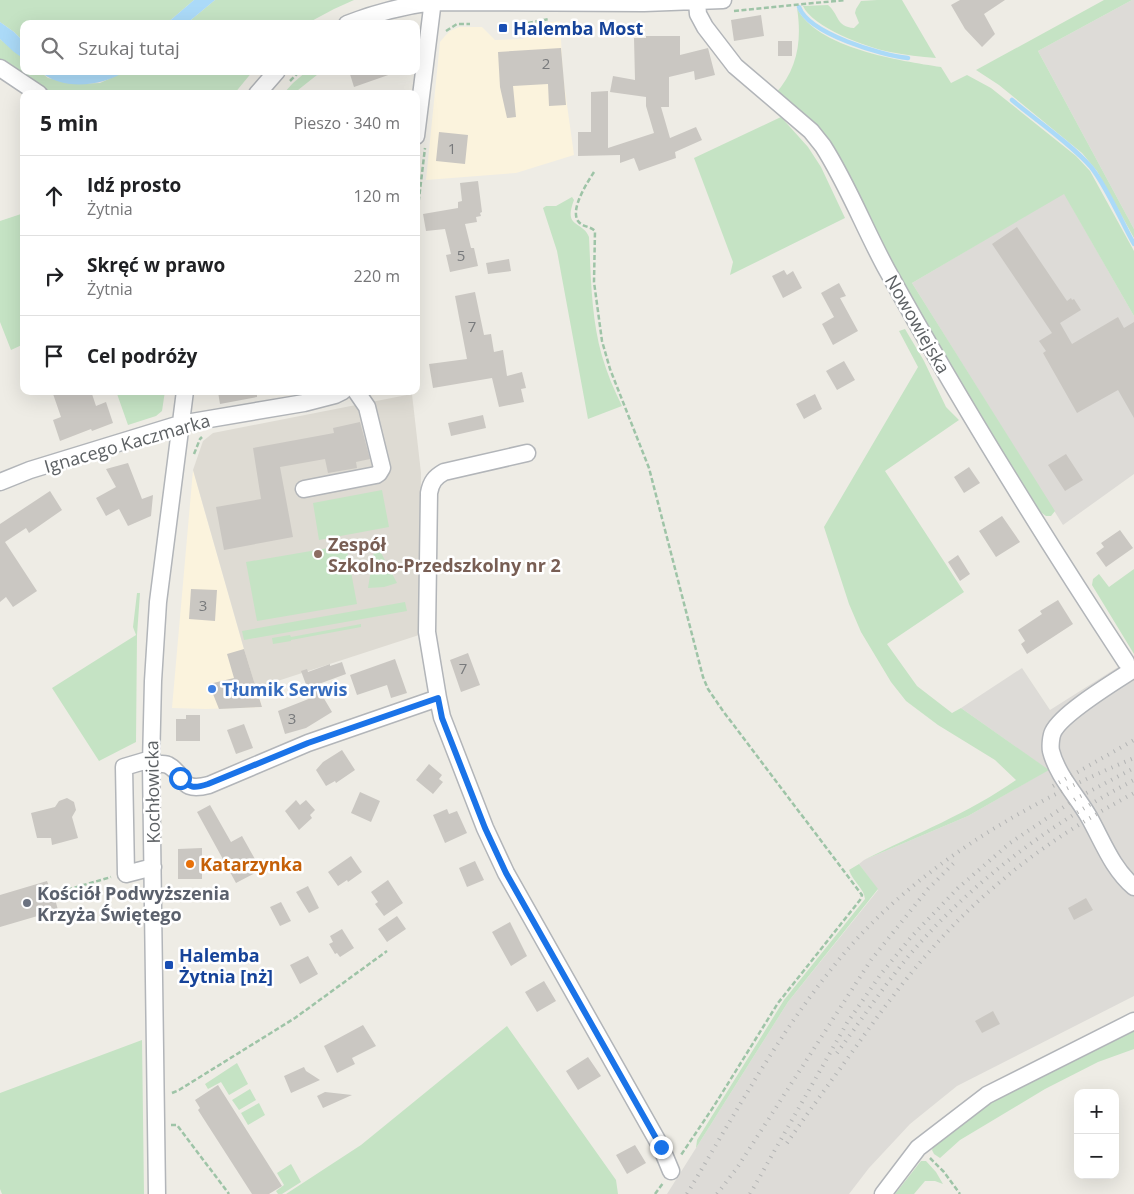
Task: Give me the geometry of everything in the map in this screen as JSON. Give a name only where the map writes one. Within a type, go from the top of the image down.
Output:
[{"type":"street","points":[[356,20],[370,14],[432,1],[698,2],[723,0]]},
{"type":"street","points":[[420,102],[432,1]]},
{"type":"street","name":"Nowowiejska","points":[[698,2],[698,14],[705,27],[736,66],[811,131],[823,146],[886,270],[956,389],[1042,533],[1130,665]]},
{"type":"street","points":[[0,68],[33,90]]},
{"type":"street","points":[[261,90],[274,75]]},
{"type":"street","name":"Kochłowicka","points":[[157,1194],[151,762],[153,681],[158,602],[184,395]]},
{"type":"street","name":"Ignacego Kaczmarka","points":[[0,482],[30,470],[180,424],[304,404],[337,395]]},
{"type":"street","points":[[304,489],[376,474],[381,470],[367,407],[359,395]]},
{"type":"street","points":[[527,453],[444,472],[436,476],[430,484],[428,493],[427,632],[438,698],[442,718],[485,828],[506,873],[661,1147],[670,1171]]},
{"type":"street","points":[[1130,665],[1062,719],[1052,733],[1051,750],[1061,772],[1089,818],[1101,843],[1121,876],[1134,888]]},
{"type":"street","points":[[153,867],[126,874],[124,767],[151,762],[166,764],[189,786],[196,788],[308,743],[438,698]]},
{"type":"street","points":[[883,1194],[918,1148],[987,1095],[1134,1021]]},
{"type":"path","points":[[594,172],[578,203],[576,212],[577,220],[580,224],[590,227],[595,231],[594,282],[602,341],[610,369],[650,468],[703,677],[708,689],[723,711],[862,895],[778,1003],[714,1106],[656,1194]]},
{"type":"path","points":[[53,894],[90,883]]},
{"type":"path","points":[[156,1099],[179,1090],[295,1018],[387,951]]},
{"type":"path","points":[[157,1125],[177,1125],[229,1194]]},
{"type":"path","points":[[918,1148],[939,1166],[960,1194]]},
{"type":"shaded area","points":[[1134,0],[1134,229],[1038,51]]},
{"type":"shaded area","points":[[560,21],[563,76],[574,155],[516,173],[426,180],[440,42],[445,36],[450,31],[459,27],[482,27],[495,40],[523,39],[536,24]]},
{"type":"shaded area","points":[[1064,193],[1134,316],[1134,474],[1063,525],[912,283]]},
{"type":"shaded area","name":"Zespół Szkolno-Przedszkolny nr 2","points":[[412,395],[421,473],[419,635],[256,688],[193,470],[203,441],[213,433]]},
{"type":"shaded area","points":[[193,470],[244,649],[262,707],[172,708]]},
{"type":"shaded area","points":[[1134,657],[1134,996],[957,1086],[910,1124],[869,1168],[849,1194],[667,1194],[788,1002],[878,890],[859,864],[864,860],[968,816],[1048,770],[961,708],[1022,668],[1050,710]]},
{"type":"green space","points":[[0,0],[194,0],[171,20],[20,20],[20,38],[0,22]]},
{"type":"green space","points":[[215,0],[354,0],[313,20],[191,20]]},
{"type":"green space","points":[[902,0],[936,58],[880,50],[855,41],[817,21],[808,14],[803,6],[828,5],[841,23],[854,28],[859,23],[855,13],[861,1]]},
{"type":"green space","points":[[1104,0],[1132,0],[1038,51],[1134,229],[1134,238],[1097,171],[1082,153],[999,85],[976,70]]},
{"type":"green space","points":[[797,8],[807,22],[840,43],[904,61],[941,67],[951,83],[967,75],[991,88],[1076,156],[1090,171],[1134,251],[1134,316],[1064,194],[912,283],[1055,511],[1051,516],[1046,516],[1039,511],[918,312],[835,159],[775,94],[789,75],[796,54],[799,31]]},
{"type":"green space","points":[[0,39],[20,56],[20,75],[44,75],[48,78],[75,84],[100,83],[117,75],[250,75],[237,90],[37,90],[0,63]]},
{"type":"green space","points":[[302,75],[317,75],[298,90],[287,90]]},
{"type":"green space","points":[[781,117],[808,147],[821,167],[845,218],[730,275],[733,262],[694,158]]},
{"type":"green space","points":[[572,197],[574,200],[571,209],[572,220],[589,237],[592,297],[598,341],[608,375],[622,406],[588,419],[557,251],[543,208],[546,206],[556,206]]},
{"type":"green space","points":[[20,214],[20,346],[11,350],[0,322],[0,221]]},
{"type":"green space","points":[[905,329],[924,361],[946,407],[959,420],[885,471],[964,592],[887,644],[917,686],[952,713],[961,708],[1049,770],[968,816],[864,860],[980,803],[1016,780],[995,760],[938,725],[906,701],[891,682],[861,632],[849,604],[824,527],[918,367],[899,331]]},
{"type":"green space","points":[[117,395],[164,395],[162,411],[156,416],[128,425]]},
{"type":"green space","points":[[382,490],[389,527],[319,540],[313,503]]},
{"type":"green space","points":[[376,540],[397,583],[384,587],[368,588],[375,545],[373,541]]},
{"type":"green space","points":[[346,545],[357,604],[257,621],[246,562]]},
{"type":"green space","points":[[1134,569],[1134,654],[1092,585],[1093,579],[1099,574],[1109,587]]},
{"type":"green space","points":[[137,593],[140,593],[137,635],[136,742],[99,761],[52,688],[136,635],[133,627]]},
{"type":"green space","points":[[405,602],[407,611],[244,640],[242,631]]},
{"type":"green space","points":[[361,624],[361,627],[273,644],[272,638],[290,635],[291,637]]},
{"type":"green space","points":[[859,864],[878,889],[788,1002],[696,1148],[697,1140],[784,1000],[865,899],[863,892],[849,870]]},
{"type":"green space","points":[[507,1026],[616,1180],[618,1194],[286,1194],[361,1145]]},
{"type":"green space","points":[[1134,1031],[1134,1049],[1098,1062],[1045,1089],[960,1140],[940,1158],[934,1154],[932,1150],[934,1145],[988,1104]]},
{"type":"green space","points":[[142,1040],[144,1194],[2,1194],[0,1189],[0,1093]]},
{"type":"green space","points":[[237,1063],[248,1084],[229,1095],[221,1082],[208,1089],[205,1084]]},
{"type":"green space","points":[[250,1089],[256,1100],[239,1110],[232,1100]]},
{"type":"green space","points":[[259,1103],[265,1115],[248,1125],[241,1113]]},
{"type":"green space","points":[[921,1161],[926,1161],[936,1172],[943,1184],[935,1181],[925,1181],[914,1194],[895,1194]]},
{"type":"green space","points":[[291,1164],[301,1182],[282,1194],[278,1194],[276,1191],[284,1185],[277,1173]]},
{"type":"water","points":[[194,0],[215,0],[191,20],[171,20]]},
{"type":"water","points":[[0,22],[20,38],[20,56],[14,52],[0,39]]},
{"type":"water","points":[[46,75],[118,75],[105,81],[82,84],[59,82]]},
{"type":"building","points":[[960,0],[1005,0],[984,14],[995,34],[982,47],[965,29],[951,5]]},
{"type":"building","points":[[761,15],[764,36],[734,41],[731,20]]},
{"type":"building","points":[[646,36],[680,36],[680,55],[708,48],[715,75],[695,80],[694,71],[669,77],[669,107],[661,107],[670,138],[696,127],[702,140],[675,152],[676,158],[639,171],[634,158],[620,163],[620,155],[578,156],[578,132],[591,132],[591,92],[608,91],[608,148],[654,133],[646,106],[646,97],[610,92],[613,76],[635,80],[634,38],[646,38]]},
{"type":"building","points":[[778,41],[792,41],[792,56],[778,56]]},
{"type":"building","points":[[561,48],[566,105],[549,106],[548,84],[513,86],[516,117],[507,118],[500,87],[498,52]]},
{"type":"building","points":[[350,75],[388,75],[354,87]]},
{"type":"building","points":[[439,132],[468,135],[465,164],[436,161]]},
{"type":"building","points":[[478,181],[481,216],[476,217],[477,222],[465,224],[471,248],[474,248],[478,266],[450,272],[446,255],[451,254],[445,229],[426,231],[423,214],[458,208],[458,202],[462,201],[460,183]]},
{"type":"building","points":[[1017,227],[1067,301],[1071,298],[1072,300],[1074,299],[1081,310],[1060,323],[1072,344],[1118,317],[1124,328],[1134,322],[1134,418],[1118,390],[1077,413],[1043,353],[1046,351],[1039,341],[1052,333],[992,244]]},
{"type":"building","points":[[509,259],[511,271],[488,274],[486,263]]},
{"type":"building","points":[[784,270],[787,275],[793,271],[802,288],[783,298],[772,276]]},
{"type":"building","points":[[839,283],[846,296],[840,298],[858,331],[833,345],[822,324],[834,317],[821,293]]},
{"type":"building","points":[[475,292],[484,335],[491,334],[494,352],[503,350],[507,376],[522,372],[526,388],[521,389],[524,402],[499,407],[492,378],[433,388],[429,364],[467,359],[455,296]]},
{"type":"building","points":[[844,361],[855,380],[837,390],[826,371]]},
{"type":"building","points":[[815,394],[822,409],[804,419],[796,404]]},
{"type":"building","points":[[53,395],[92,395],[96,406],[106,402],[113,423],[60,441],[53,420],[61,417]]},
{"type":"building","points":[[218,395],[257,395],[257,397],[220,404]]},
{"type":"building","points":[[483,415],[486,428],[451,436],[448,423]]},
{"type":"building","points":[[360,422],[370,459],[356,462],[357,468],[328,473],[325,459],[280,467],[293,537],[224,550],[216,507],[261,499],[253,448],[334,433],[333,428]]},
{"type":"building","points":[[1066,454],[1083,480],[1065,491],[1048,465]]},
{"type":"building","points":[[128,463],[142,499],[153,495],[151,516],[128,526],[119,509],[106,516],[96,498],[116,487],[106,469]]},
{"type":"building","points":[[969,467],[980,483],[964,493],[954,477]]},
{"type":"building","points":[[50,491],[62,510],[29,533],[26,528],[5,542],[37,591],[13,607],[6,597],[0,602],[0,524]]},
{"type":"building","points":[[1002,516],[1020,542],[996,557],[979,531]]},
{"type":"building","points":[[1120,530],[1133,548],[1106,567],[1096,553],[1104,547],[1101,543]]},
{"type":"building","points":[[958,555],[970,574],[960,581],[948,562]]},
{"type":"building","points":[[191,589],[217,590],[215,621],[189,619]]},
{"type":"building","points":[[1058,600],[1073,624],[1027,654],[1021,644],[1025,641],[1018,630],[1042,614],[1040,611]]},
{"type":"building","points":[[244,649],[262,707],[219,709],[209,684],[234,678],[227,654]]},
{"type":"building","points":[[468,653],[480,685],[461,692],[450,660]]},
{"type":"building","points":[[395,659],[407,693],[391,698],[387,685],[357,695],[350,675]]},
{"type":"building","points":[[342,662],[346,674],[316,685],[332,712],[306,728],[285,734],[278,711],[311,698],[301,671],[307,669],[308,672]]},
{"type":"building","points":[[186,715],[200,715],[200,741],[176,741],[176,719],[186,719]]},
{"type":"building","points":[[244,724],[253,748],[236,754],[227,730]]},
{"type":"building","points":[[342,750],[355,770],[336,783],[335,781],[326,786],[316,770],[323,762]]},
{"type":"building","points":[[429,764],[442,775],[439,779],[443,782],[433,794],[416,780]]},
{"type":"building","points":[[360,792],[380,801],[371,822],[351,813]]},
{"type":"building","points":[[67,798],[74,802],[76,810],[72,817],[78,838],[52,845],[51,838],[37,838],[31,813],[55,807],[59,801]]},
{"type":"building","points":[[296,800],[300,805],[306,800],[315,810],[310,815],[312,818],[299,830],[285,811]]},
{"type":"building","points":[[210,805],[231,842],[242,836],[261,870],[236,883],[197,812]]},
{"type":"building","points":[[447,809],[449,814],[457,811],[467,833],[445,843],[433,815]]},
{"type":"building","points":[[202,848],[202,879],[178,879],[178,849]]},
{"type":"building","points":[[351,856],[362,872],[348,882],[347,880],[338,886],[328,872]]},
{"type":"building","points":[[475,861],[484,880],[467,887],[459,868]]},
{"type":"building","points":[[388,880],[403,903],[384,916],[375,904],[378,902],[371,892]]},
{"type":"building","name":"Kościół Podwyższenia Krzyża Świętego","points":[[47,881],[50,889],[52,888],[58,910],[0,927],[0,895]]},
{"type":"building","points":[[308,886],[319,908],[309,913],[296,892]]},
{"type":"building","points":[[1086,898],[1093,910],[1074,920],[1068,908]]},
{"type":"building","points":[[281,902],[291,921],[280,926],[270,907]]},
{"type":"building","points":[[397,916],[406,929],[387,942],[378,929]]},
{"type":"building","points":[[510,922],[527,956],[511,966],[492,932]]},
{"type":"building","points":[[342,929],[354,948],[340,957],[337,953],[335,954],[329,944],[333,942],[330,936]]},
{"type":"building","points":[[308,956],[318,974],[300,984],[290,965]]},
{"type":"building","points":[[544,981],[556,1001],[537,1012],[525,992]]},
{"type":"building","points":[[993,1011],[1000,1024],[982,1033],[975,1021]]},
{"type":"building","points":[[363,1025],[376,1046],[352,1058],[355,1064],[337,1073],[324,1046]]},
{"type":"building","points":[[588,1057],[601,1076],[578,1090],[566,1071]]},
{"type":"building","points":[[304,1067],[306,1071],[320,1080],[291,1093],[284,1076]]},
{"type":"building","points":[[218,1085],[282,1186],[269,1194],[252,1194],[198,1110],[200,1108],[195,1100]]},
{"type":"building","points":[[325,1092],[352,1095],[323,1108],[317,1096]]},
{"type":"building","points":[[635,1145],[646,1163],[627,1174],[616,1155]]},
{"type":"waterway","points":[[799,7],[805,17],[816,26],[831,34],[864,48],[908,58]]},
{"type":"waterway","points":[[1012,100],[1063,141],[1091,167],[1108,194],[1134,244]]},
{"type":"railway","points":[[1053,786],[1134,740]]},
{"type":"railway","points":[[687,1194],[776,1046],[816,989],[867,928],[935,868],[973,842],[1052,796],[1134,758]]},
{"type":"railway","points":[[750,1194],[847,1023],[881,974],[912,936],[958,888],[1010,843],[1077,798],[1134,768]]},
{"type":"railway","points":[[837,1053],[902,964],[961,901],[987,878],[1043,835],[1073,815],[1134,780]]},
{"type":"railway","points":[[787,1143],[886,1005],[954,924],[1009,874],[1043,848],[1134,793]]},
{"type":"railway","points":[[717,1194],[737,1168],[871,960],[928,889],[957,860]]},
{"type":"place","name":"Halemba Most","points":[[503,28]]},
{"type":"place","name":"Zespół Szkolno-Przedszkolny nr 2","points":[[318,554]]},
{"type":"place","name":"Tłumik Serwis","points":[[212,689]]},
{"type":"place","name":"Katarzynka","points":[[190,864]]},
{"type":"place","name":"Kościół Podwyższenia Krzyża Świętego","points":[[27,903]]},
{"type":"place","name":"Halemba Żytnia [nż]","points":[[169,965]]},
{"type":"route","points":[[180,778],[189,786],[196,788],[308,743],[438,698],[442,718],[485,828],[506,873],[661,1147]]}]
